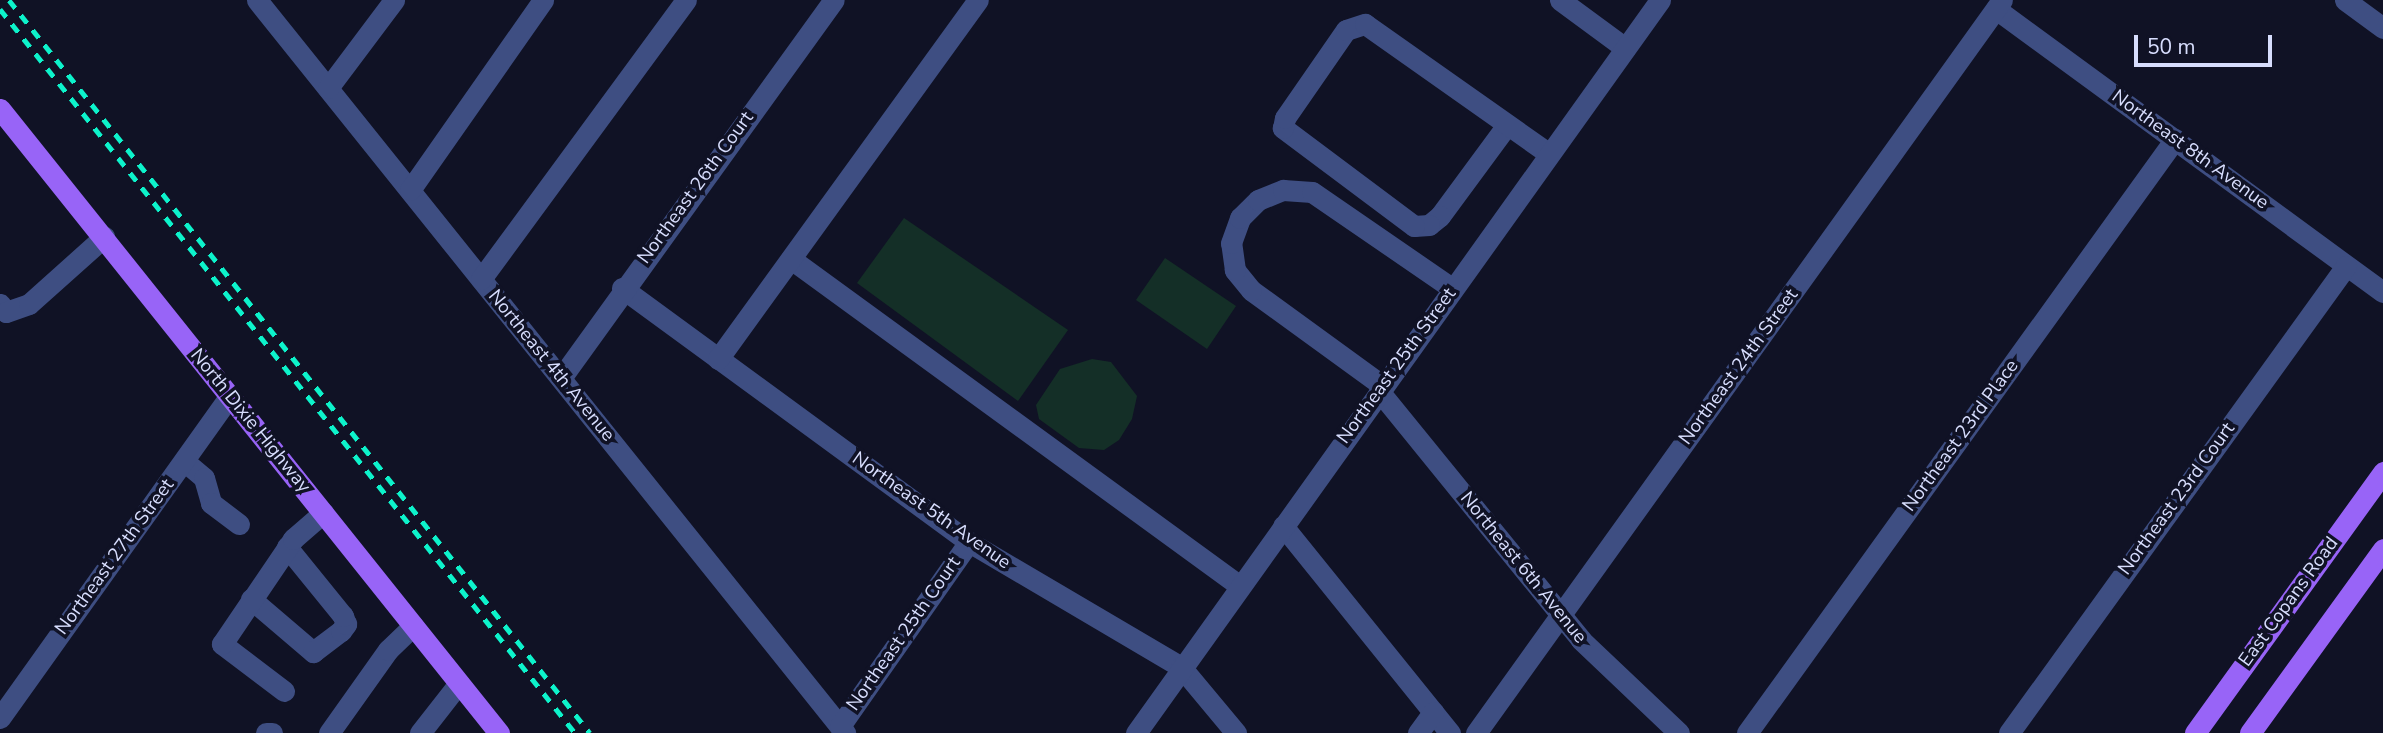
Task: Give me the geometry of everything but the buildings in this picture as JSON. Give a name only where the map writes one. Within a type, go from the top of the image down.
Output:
[{"type":"main road","name":"North Dixie Highway","points":[[0,109],[499,733]]},
{"type":"main road","name":"East Copans Road","points":[[2195,733],[2383,472]]},
{"type":"main road","points":[[2250,733],[2383,549]]},
{"type":"street","name":"Northeast 4th Avenue","points":[[257,0],[842,729]]},
{"type":"street","points":[[328,88],[394,0]]},
{"type":"street","points":[[410,190],[543,0]]},
{"type":"street","points":[[481,279],[686,0]]},
{"type":"street","name":"Northeast 26th Court","points":[[561,378],[622,288],[834,0]]},
{"type":"street","points":[[718,359],[978,0]]},
{"type":"street","points":[[1559,0],[1625,48]]},
{"type":"street","name":"Northeast 25th Street","points":[[1136,733],[1660,0]]},
{"type":"street","points":[[2345,0],[2383,28]]},
{"type":"street","name":"Northeast 8th Avenue","points":[[1999,4],[2175,139],[2383,292]]},
{"type":"street","name":"Northeast 24th Street","points":[[1476,733],[1999,4]]},
{"type":"street","points":[[1507,125],[1440,216],[1429,225],[1414,226],[1283,128],[1285,118],[1346,30],[1365,24],[1549,154]]},
{"type":"street","name":"Northeast 23rd Place","points":[[1747,733],[2175,139]]},
{"type":"street","name":"Northeast 6th Avenue","points":[[1453,289],[1312,192],[1283,190],[1258,200],[1240,218],[1231,243],[1235,270],[1251,290],[1381,389],[1560,615],[1614,676],[1679,733]]},
{"type":"street","points":[[0,304],[6,312],[29,304],[104,237]]},
{"type":"street","points":[[791,259],[1240,586]]},
{"type":"street","name":"Northeast 23rd Court","points":[[2009,733],[2346,266]]},
{"type":"street","name":"Northeast 5th Avenue","points":[[622,288],[969,542],[1181,667],[1236,733]]},
{"type":"street","name":"Northeast 27th Street","points":[[0,718],[230,396]]},
{"type":"street","points":[[184,461],[204,478],[211,503],[239,524]]},
{"type":"street","points":[[284,691],[222,644],[287,547],[323,513]]},
{"type":"street","points":[[1283,526],[1450,733]]},
{"type":"street","name":"Northeast 25th Court","points":[[842,729],[969,542]]},
{"type":"street","points":[[251,599],[313,652],[341,632],[346,624],[343,616],[287,547]]},
{"type":"street","points":[[329,733],[388,650],[413,626]]},
{"type":"street","points":[[420,733],[459,683]]},
{"type":"street","points":[[1418,733],[1433,712]]},
{"type":"green space","points":[[904,218],[1068,330],[1018,401],[857,283]]},
{"type":"green space","points":[[1165,258],[1236,306],[1207,349],[1136,300]]},
{"type":"green space","points":[[1092,359],[1111,362],[1137,396],[1132,419],[1119,440],[1104,450],[1079,448],[1039,419],[1036,405],[1060,369]]},
{"type":"railway","points":[[9,0],[590,733]]},
{"type":"railway","points":[[0,9],[575,733]]}]
